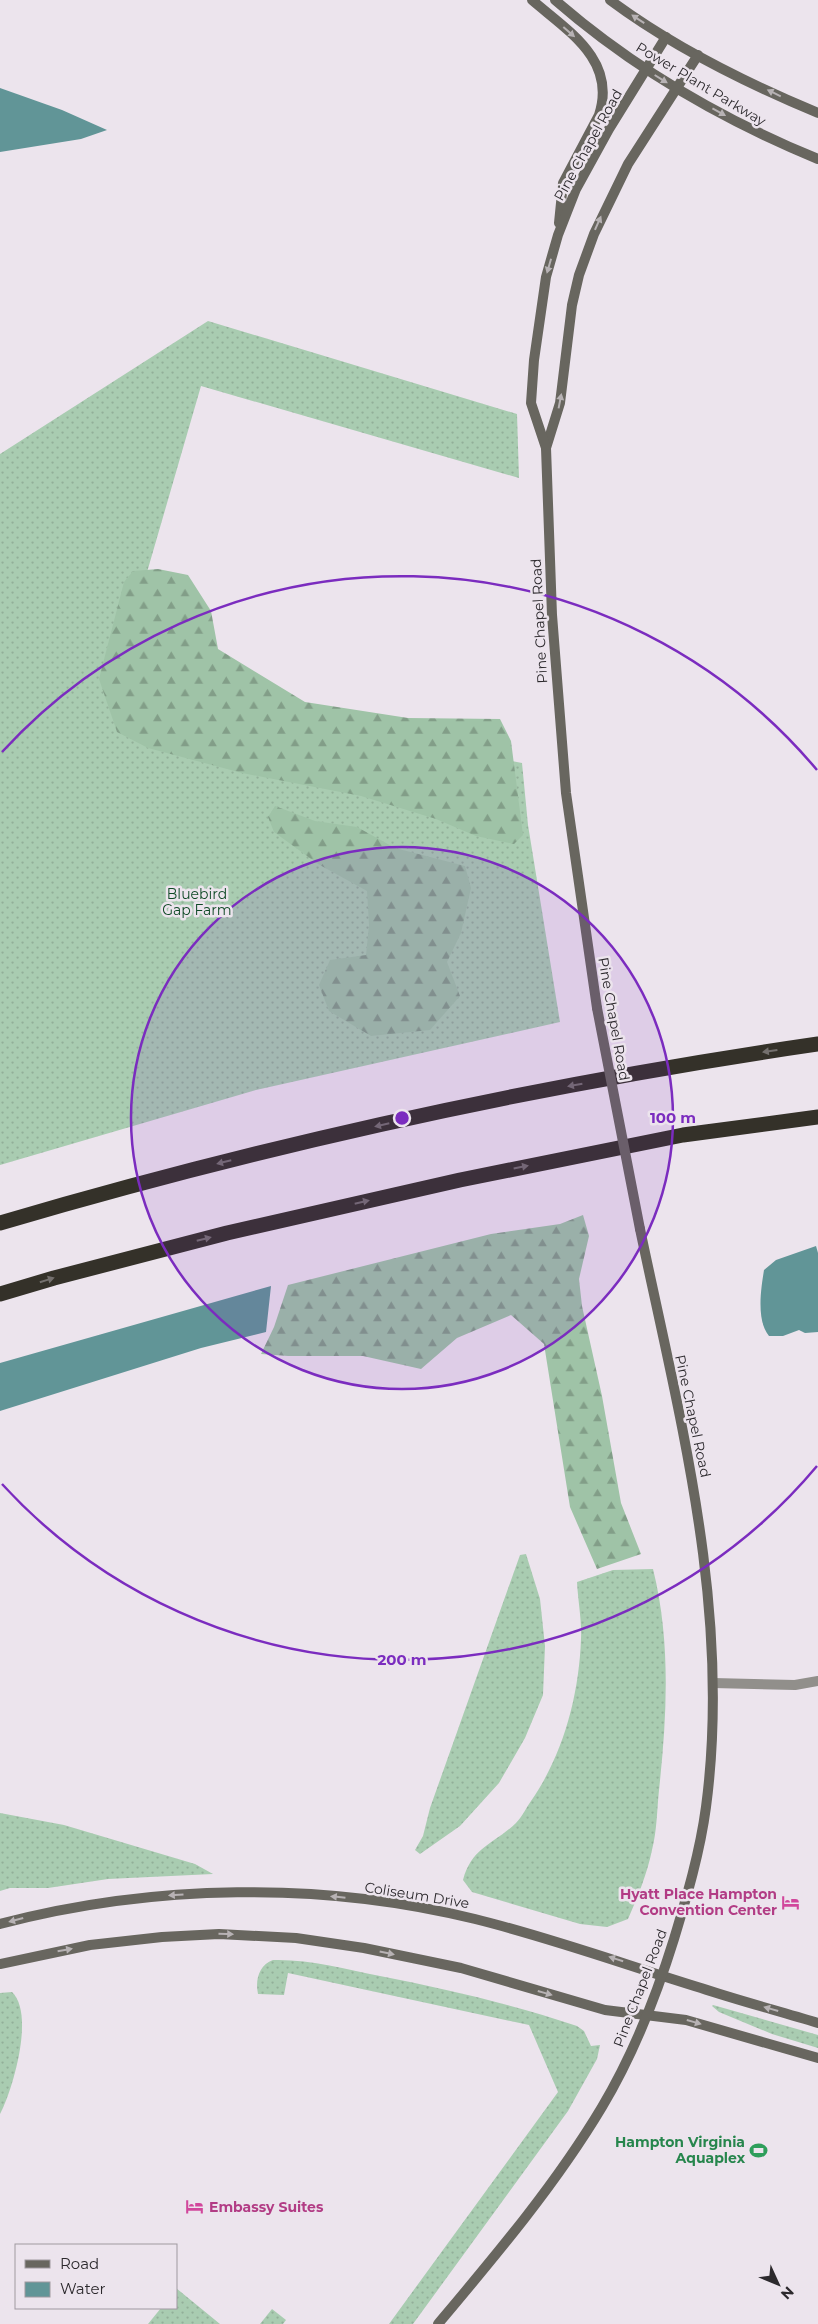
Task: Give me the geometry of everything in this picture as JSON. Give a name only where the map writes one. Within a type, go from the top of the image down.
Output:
[{"type":"highway","points":[[0,1223],[121,1188],[273,1150],[444,1111],[581,1084],[818,1044]]},
{"type":"highway","points":[[0,1294],[227,1233],[460,1180],[683,1135],[818,1116]]},
{"type":"street","points":[[532,0],[593,55],[600,71],[603,88],[603,105],[599,115],[563,183],[558,235]]},
{"type":"street","name":"Power Plant Parkway","points":[[555,0],[597,34],[676,88],[766,138],[818,159]]},
{"type":"street","name":"Power Plant Parkway","points":[[610,0],[666,38],[818,113]]},
{"type":"street","name":"Pine Chapel Road","points":[[438,2324],[501,2247],[588,2130],[616,2081],[662,1975],[689,1890],[706,1810],[712,1746],[713,1684],[708,1580],[698,1510],[597,1008],[575,867],[558,710],[552,615],[546,448],[531,403],[534,360],[546,277],[558,235],[576,188],[609,129],[666,38]]},
{"type":"street","name":"Pine Chapel Road","points":[[546,448],[560,403],[572,305],[579,275],[594,234],[628,164],[698,55]]},
{"type":"street","points":[[713,1684],[795,1685],[818,1681]]},
{"type":"street","name":"Coliseum Drive","points":[[0,1924],[57,1910],[127,1899],[204,1893],[301,1894],[409,1906],[475,1918],[622,1961],[818,2023]]},
{"type":"street","points":[[0,1964],[81,1947],[162,1937],[219,1934],[296,1938],[364,1948],[461,1968],[595,2008],[686,2020],[818,2058]]},
{"type":"green space","name":"Bluebird Gap Farm","points":[[208,321],[517,414],[519,478],[201,386],[114,686],[522,763],[528,825],[560,1022],[256,1090],[0,1165],[0,454]]},
{"type":"green space","points":[[158,569],[188,575],[211,611],[218,649],[305,702],[408,718],[500,719],[511,741],[523,835],[514,844],[476,836],[436,819],[361,796],[242,773],[148,748],[117,732],[99,679],[124,582],[133,571]]},
{"type":"green space","points":[[275,806],[315,821],[357,827],[395,848],[465,866],[471,888],[461,933],[447,962],[460,996],[430,1030],[371,1036],[329,1011],[319,985],[330,960],[366,955],[369,925],[367,891],[318,864],[274,832],[268,817]]},
{"type":"green space","points":[[583,1215],[589,1236],[579,1279],[582,1306],[602,1396],[621,1503],[641,1554],[597,1569],[570,1507],[544,1344],[511,1315],[457,1338],[421,1369],[363,1356],[261,1354],[274,1327],[288,1285],[491,1234],[560,1224]]},
{"type":"green space","points":[[526,1554],[540,1599],[545,1646],[543,1695],[525,1738],[499,1783],[460,1826],[420,1854],[415,1850],[423,1836],[430,1808],[520,1555]]},
{"type":"green space","points":[[653,1569],[659,1596],[665,1651],[664,1734],[654,1843],[645,1876],[628,1919],[607,1927],[580,1924],[472,1892],[463,1880],[472,1860],[484,1847],[520,1818],[542,1783],[560,1745],[573,1703],[580,1660],[581,1625],[577,1582],[613,1570]]},
{"type":"green space","points":[[0,1813],[64,1825],[195,1864],[213,1874],[108,1879],[48,1888],[10,1888],[0,1891]]},
{"type":"green space","points":[[273,1960],[327,1965],[504,2004],[577,2026],[584,2031],[591,2046],[600,2045],[597,2059],[568,2111],[413,2324],[389,2324],[558,2092],[529,2025],[288,1973],[284,1995],[258,1994],[257,1983],[261,1969]]},
{"type":"green space","points":[[12,1992],[19,2003],[22,2017],[22,2034],[16,2070],[0,2114],[0,1993]]},
{"type":"green space","points":[[713,2005],[818,2035],[818,2048],[772,2034],[719,2012]]},
{"type":"green space","points":[[178,2290],[220,2324],[148,2324],[160,2309],[178,2309]]},
{"type":"green space","points":[[272,2309],[286,2320],[283,2324],[260,2324]]},
{"type":"water","points":[[0,88],[62,110],[107,130],[81,139],[0,152]]},
{"type":"water","points":[[816,1246],[818,1253],[818,1332],[805,1333],[799,1330],[783,1336],[769,1336],[762,1322],[760,1304],[764,1270],[776,1260]]},
{"type":"water","points":[[271,1286],[266,1332],[201,1348],[0,1411],[0,1363]]},
{"type":"place","name":"Hyatt Place Hampton Convention Center","points":[[791,1902]]},
{"type":"place","name":"Hampton Virginia Aquaplex","points":[[759,2150]]},
{"type":"place","name":"Embassy Suites","points":[[195,2207]]}]
